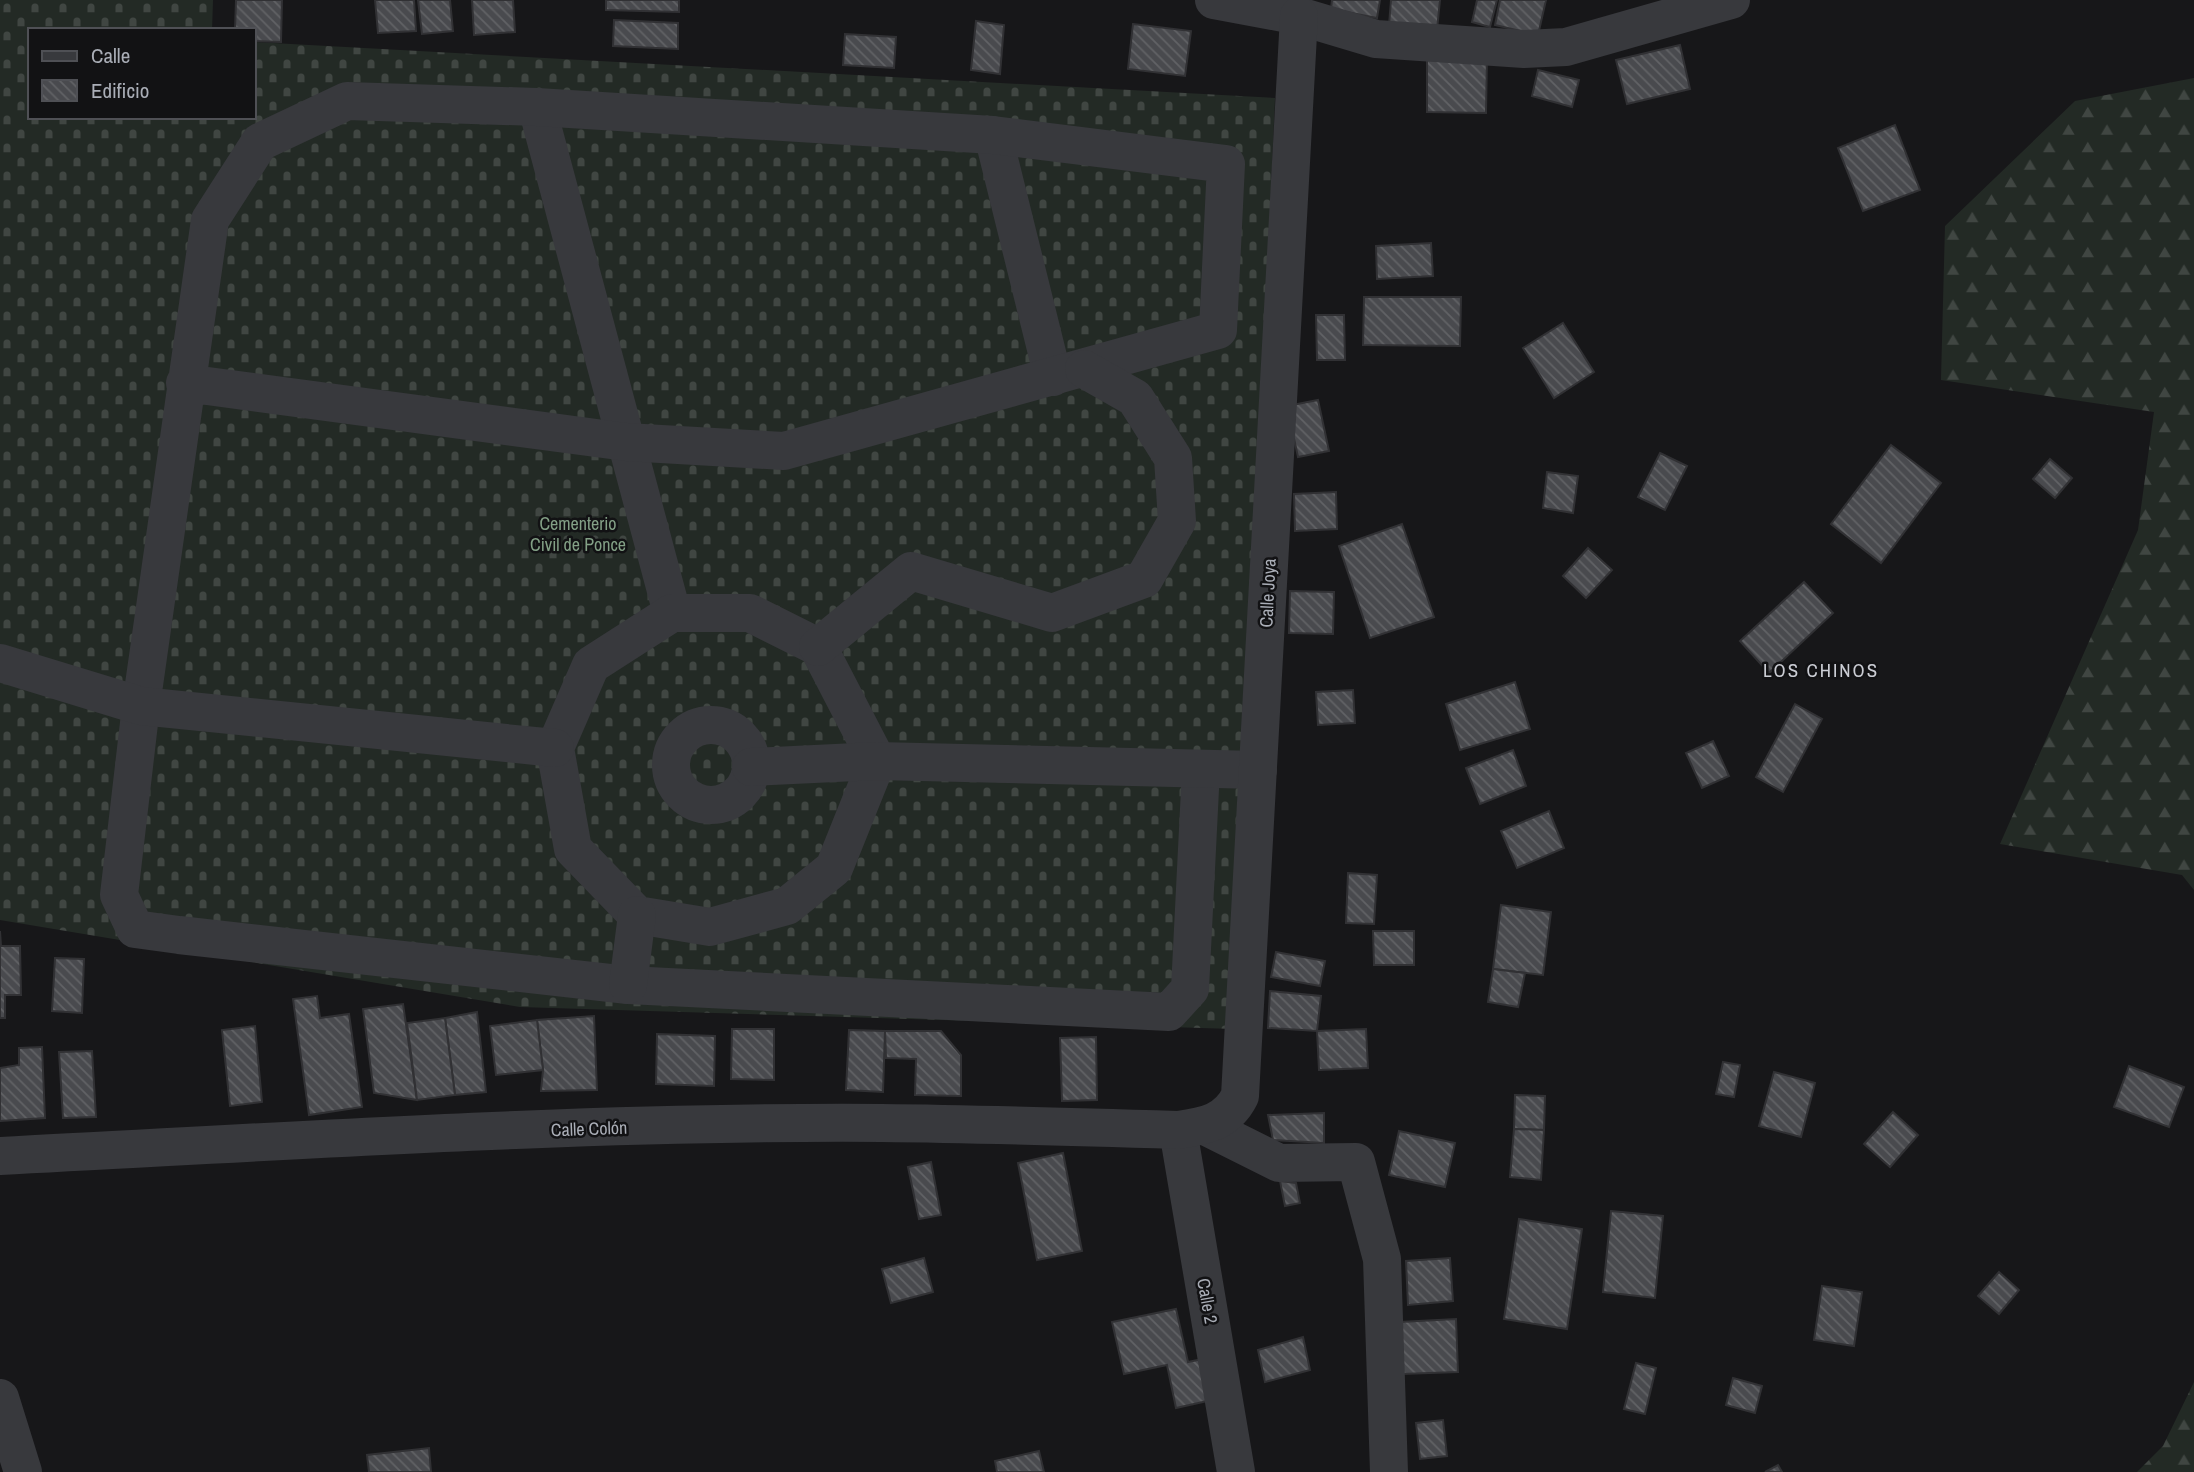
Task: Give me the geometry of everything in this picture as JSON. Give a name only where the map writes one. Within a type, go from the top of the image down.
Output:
[{"type":"street","points":[[1214,0],[1299,16],[1376,39],[1534,49],[1566,47],[1588,42],[1731,0]]},
{"type":"street","name":"Calle Joya","points":[[1191,1128],[1225,1118],[1240,1096],[1299,16]]},
{"type":"street","points":[[185,383],[626,442],[784,451],[1218,330],[1226,164],[993,135],[537,107],[346,101],[260,142],[210,220],[185,383],[141,706],[119,895],[135,929],[628,985],[1169,1012],[1191,989],[1201,769]]},
{"type":"street","points":[[537,107],[672,613]]},
{"type":"street","points":[[993,135],[1068,373]]},
{"type":"street","points":[[818,647],[911,571],[1052,613],[1144,579],[1177,521],[1174,458],[1135,398],[1068,373]]},
{"type":"street","points":[[672,613],[750,613],[818,647],[877,761],[834,868],[787,906],[710,928],[637,915],[573,849],[555,748],[591,665],[672,613]]},
{"type":"street","points":[[0,663],[141,706],[555,748]]},
{"type":"street","points":[[751,767],[877,761],[1258,770]]},
{"type":"street","points":[[628,985],[637,915]]},
{"type":"street","name":"Calle Colón","points":[[0,1156],[358,1137],[607,1128],[881,1123],[1191,1128]]},
{"type":"street","points":[[1191,1128],[1279,1163],[1356,1162],[1382,1259],[1389,1472]]},
{"type":"street","name":"Calle 2","points":[[1191,1128],[1236,1472]]},
{"type":"street","points":[[0,1398],[23,1472]]},
{"type":"green space","name":"Cementerio Civil de Ponce","points":[[0,0],[213,0],[212,28],[28,28],[28,119],[256,119],[256,42],[1275,98],[1234,1029],[520,1007],[0,920]]},
{"type":"green space","points":[[2194,78],[2194,890],[2182,875],[2000,844],[2138,530],[2154,412],[1941,380],[1945,226],[2075,101]]},
{"type":"green space","points":[[2194,1382],[2194,1472],[2137,1472],[2163,1446]]},
{"type":"building","points":[[236,0],[282,0],[281,42],[256,41],[256,28],[235,28]]},
{"type":"building","points":[[375,0],[414,0],[416,31],[378,33]]},
{"type":"building","points":[[418,0],[450,0],[453,31],[422,34]]},
{"type":"building","points":[[472,0],[513,0],[515,32],[474,35]]},
{"type":"building","points":[[606,0],[679,0],[679,12],[606,10]]},
{"type":"building","points":[[1332,0],[1380,0],[1377,18],[1331,9]]},
{"type":"building","points":[[1391,0],[1440,0],[1437,30],[1389,25]]},
{"type":"building","points":[[1477,0],[1497,0],[1490,27],[1472,22]]},
{"type":"building","points":[[1500,0],[1546,0],[1538,35],[1495,25]]},
{"type":"building","points":[[614,20],[678,23],[678,49],[613,46]]},
{"type":"building","points":[[976,21],[1004,25],[1000,74],[971,70]]},
{"type":"building","points":[[1133,24],[1191,31],[1185,76],[1128,69]]},
{"type":"building","points":[[845,34],[896,37],[894,68],[843,65]]},
{"type":"building","points":[[1680,45],[1690,89],[1627,104],[1616,60]]},
{"type":"building","points":[[1427,56],[1487,56],[1486,113],[1427,112]]},
{"type":"building","points":[[1538,70],[1579,80],[1572,107],[1532,96]]},
{"type":"building","points":[[1895,125],[1920,190],[1863,211],[1838,148]]},
{"type":"building","points":[[1431,243],[1433,276],[1377,279],[1376,246]]},
{"type":"building","points":[[1364,297],[1461,297],[1460,346],[1363,345]]},
{"type":"building","points":[[1316,315],[1344,315],[1345,360],[1317,360]]},
{"type":"building","points":[[1563,323],[1594,372],[1554,398],[1523,348]]},
{"type":"building","points":[[1318,400],[1329,451],[1298,457],[1287,406]]},
{"type":"building","points":[[1891,445],[1941,483],[1881,563],[1831,524]]},
{"type":"building","points":[[1660,453],[1687,466],[1665,510],[1638,497]]},
{"type":"building","points":[[2050,459],[2072,478],[2055,498],[2033,479]]},
{"type":"building","points":[[1547,472],[1578,476],[1573,513],[1543,508]]},
{"type":"building","points":[[1336,492],[1337,529],[1295,531],[1294,494]]},
{"type":"building","points":[[1402,524],[1434,617],[1370,638],[1339,546]]},
{"type":"building","points":[[1588,548],[1612,570],[1586,598],[1563,576]]},
{"type":"building","points":[[1804,582],[1833,613],[1769,673],[1740,641]]},
{"type":"building","points":[[1290,591],[1334,592],[1333,634],[1289,633]]},
{"type":"building","points":[[1515,682],[1530,729],[1460,750],[1446,704]]},
{"type":"building","points":[[1353,690],[1355,723],[1318,725],[1316,692]]},
{"type":"building","points":[[1795,704],[1822,719],[1783,792],[1756,777]]},
{"type":"building","points":[[1713,741],[1729,776],[1702,788],[1686,753]]},
{"type":"building","points":[[1513,750],[1526,786],[1480,804],[1466,768]]},
{"type":"building","points":[[1549,811],[1564,848],[1517,868],[1501,831]]},
{"type":"building","points":[[1348,873],[1377,875],[1374,924],[1346,923]]},
{"type":"building","points":[[1501,905],[1551,912],[1543,975],[1493,969]]},
{"type":"building","points":[[0,931],[1,946],[20,946],[21,995],[5,995],[5,1018],[0,1018]]},
{"type":"building","points":[[1373,931],[1414,931],[1414,965],[1374,965]]},
{"type":"building","points":[[1276,952],[1325,961],[1320,986],[1271,977]]},
{"type":"building","points":[[55,958],[84,959],[82,1013],[52,1011]]},
{"type":"building","points":[[1493,969],[1525,973],[1518,1007],[1488,1002]]},
{"type":"building","points":[[1270,991],[1321,996],[1317,1031],[1268,1028]]},
{"type":"building","points":[[317,996],[320,1018],[349,1014],[362,1107],[309,1115],[293,999]]},
{"type":"building","points":[[403,1004],[417,1100],[374,1093],[363,1009]]},
{"type":"building","points":[[477,1012],[486,1092],[455,1095],[445,1018]]},
{"type":"building","points":[[594,1016],[597,1090],[541,1091],[543,1070],[537,1020]]},
{"type":"building","points":[[445,1018],[455,1095],[417,1100],[407,1023]]},
{"type":"building","points":[[537,1020],[543,1070],[496,1075],[490,1026]]},
{"type":"building","points":[[255,1026],[262,1102],[230,1106],[222,1030]]},
{"type":"building","points":[[732,1029],[774,1029],[774,1080],[731,1079]]},
{"type":"building","points":[[1366,1029],[1368,1068],[1319,1070],[1317,1031]]},
{"type":"building","points":[[849,1030],[885,1031],[883,1092],[846,1090]]},
{"type":"building","points":[[885,1031],[941,1031],[961,1055],[961,1096],[915,1095],[916,1059],[886,1058]]},
{"type":"building","points":[[657,1034],[715,1036],[714,1086],[656,1084]]},
{"type":"building","points":[[1096,1037],[1097,1100],[1062,1101],[1060,1038]]},
{"type":"building","points":[[42,1047],[45,1118],[0,1121],[0,1068],[19,1065],[19,1048]]},
{"type":"building","points":[[92,1051],[96,1117],[63,1118],[59,1052]]},
{"type":"building","points":[[1723,1062],[1740,1065],[1734,1097],[1716,1094]]},
{"type":"building","points":[[2129,1066],[2184,1087],[2169,1127],[2114,1107]]},
{"type":"building","points":[[1774,1072],[1815,1083],[1801,1137],[1759,1126]]},
{"type":"building","points":[[1515,1095],[1545,1096],[1544,1130],[1514,1129]]},
{"type":"building","points":[[1893,1112],[1918,1135],[1890,1167],[1864,1144]]},
{"type":"building","points":[[1324,1113],[1324,1143],[1273,1140],[1268,1115]]},
{"type":"building","points":[[1514,1129],[1544,1130],[1541,1180],[1510,1177]]},
{"type":"building","points":[[1399,1131],[1455,1143],[1445,1187],[1389,1175]]},
{"type":"building","points":[[1063,1153],[1082,1251],[1037,1260],[1018,1163]]},
{"type":"building","points":[[931,1162],[941,1215],[919,1219],[908,1167]]},
{"type":"building","points":[[1280,1181],[1296,1183],[1300,1203],[1285,1206]]},
{"type":"building","points":[[1611,1211],[1663,1216],[1655,1298],[1603,1292]]},
{"type":"building","points":[[1519,1219],[1582,1229],[1567,1329],[1504,1319]]},
{"type":"building","points":[[924,1258],[933,1292],[891,1303],[882,1269]]},
{"type":"building","points":[[1450,1258],[1453,1301],[1408,1305],[1406,1261]]},
{"type":"building","points":[[1999,1272],[2019,1290],[1999,1314],[1978,1296]]},
{"type":"building","points":[[1822,1286],[1862,1292],[1854,1346],[1814,1340]]},
{"type":"building","points":[[1176,1309],[1188,1362],[1212,1357],[1221,1398],[1176,1408],[1167,1365],[1124,1374],[1112,1322]]},
{"type":"building","points":[[1456,1319],[1458,1372],[1402,1374],[1400,1322]]},
{"type":"building","points":[[1303,1337],[1310,1370],[1265,1382],[1258,1350]]},
{"type":"building","points":[[1636,1363],[1656,1368],[1645,1414],[1624,1409]]},
{"type":"building","points":[[1733,1378],[1762,1386],[1755,1413],[1726,1405]]},
{"type":"building","points":[[1443,1420],[1447,1456],[1420,1459],[1416,1423]]},
{"type":"building","points":[[429,1448],[431,1472],[369,1472],[367,1455]]},
{"type":"building","points":[[1039,1451],[1044,1472],[997,1472],[995,1461]]},
{"type":"building","points":[[1778,1465],[1782,1472],[1765,1472]]},
{"type":"district","name":"LOS CHINOS","points":[[1821,670]]}]
